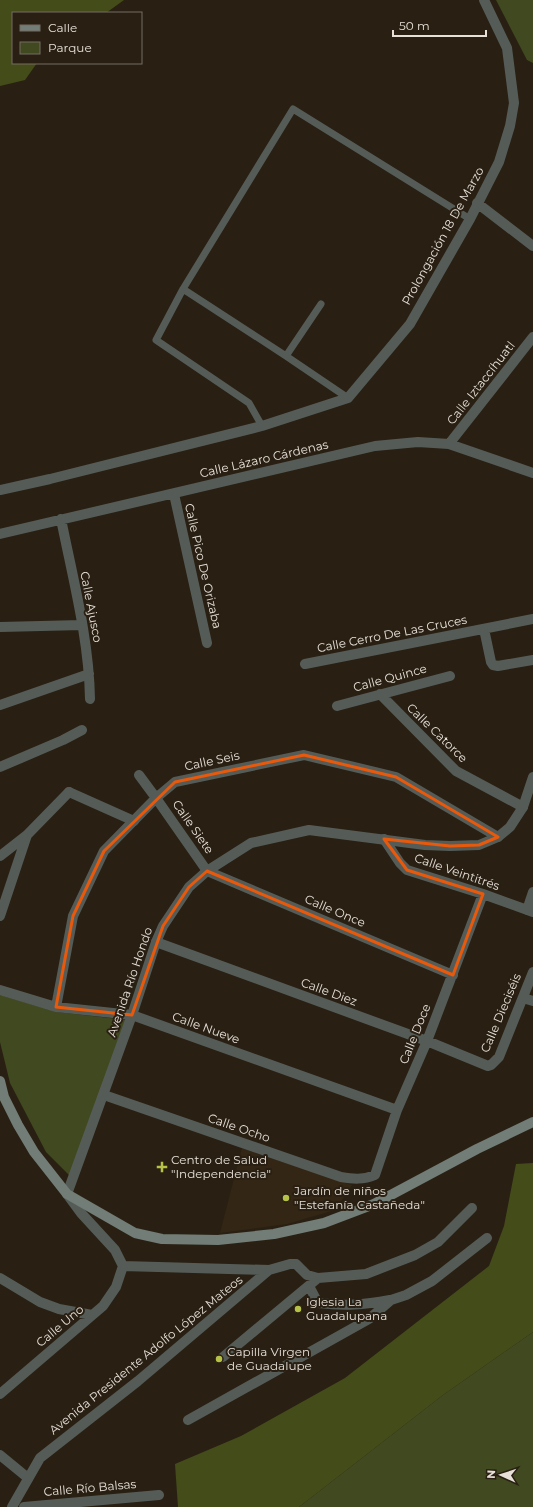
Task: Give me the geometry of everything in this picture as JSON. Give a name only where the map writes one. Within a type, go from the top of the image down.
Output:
[{"type":"main road","points":[[0,1081],[4,1097],[34,1152],[68,1194],[135,1233],[162,1239],[218,1240],[274,1234],[324,1223],[374,1204],[477,1149],[533,1122]]},
{"type":"street","name":"Prolongación 18 De Marzo","points":[[348,398],[410,324],[470,219],[499,162],[510,126],[514,103],[507,48],[484,0]]},
{"type":"street","points":[[477,203],[533,246]]},
{"type":"street","name":"Calle Iztaccíhuatl","points":[[449,444],[533,337]]},
{"type":"street","points":[[0,490],[262,426],[348,398]]},
{"type":"street","name":"Calle Lázaro Cárdenas","points":[[0,534],[375,446],[418,442],[449,444],[533,473]]},
{"type":"street","name":"Calle Pico De Orizaba","points":[[174,494],[207,643]]},
{"type":"street","name":"Calle Ajusco","points":[[61,519],[82,625],[89,674],[90,699]]},
{"type":"street","name":"Calle Cerro De Las Cruces","points":[[305,664],[533,619]]},
{"type":"street","points":[[0,627],[82,625]]},
{"type":"street","points":[[484,629],[491,662],[494,665],[498,666],[533,660]]},
{"type":"street","points":[[0,704],[89,674]]},
{"type":"street","name":"Calle Quince","points":[[337,706],[450,676]]},
{"type":"street","name":"Calle Catorce","points":[[380,694],[456,771],[523,807]]},
{"type":"street","points":[[0,767],[63,740],[82,730]]},
{"type":"street","name":"Calle Seis","points":[[56,1007],[73,916],[104,851],[156,798],[175,782],[304,755],[396,777],[498,837]]},
{"type":"street","name":"Calle Siete","points":[[139,776],[207,871]]},
{"type":"street","name":"Avenida Río Hondo","points":[[68,1194],[132,1015],[156,942],[163,926],[189,887],[207,871],[251,843],[309,830],[425,845],[479,845],[498,837],[510,827],[523,807],[533,777]]},
{"type":"street","points":[[0,856],[27,835],[69,792],[134,821]]},
{"type":"street","points":[[0,916],[27,835]]},
{"type":"street","name":"Calle Veintitrés","points":[[384,839],[400,863],[407,870],[483,894],[530,911]]},
{"type":"street","name":"Calle Once","points":[[207,871],[453,975]]},
{"type":"street","points":[[530,911],[533,892]]},
{"type":"street","name":"Calle Doce","points":[[367,1178],[375,1175],[398,1110],[453,975],[483,894]]},
{"type":"street","name":"Calle Diez","points":[[156,942],[427,1041],[482,1064],[488,1066],[492,1065]]},
{"type":"street","name":"Calle Dieciséis","points":[[492,1065],[499,1056],[528,1000],[533,972]]},
{"type":"street","name":"Calle Nueve","points":[[0,990],[56,1007],[132,1015],[398,1110]]},
{"type":"street","name":"Calle Ocho","points":[[104,1095],[341,1177],[354,1180],[367,1178]]},
{"type":"street","points":[[68,1194],[81,1213],[115,1250],[123,1266],[269,1270]]},
{"type":"street","points":[[223,1357],[318,1278],[366,1274],[415,1255],[438,1242],[472,1208]]},
{"type":"street","points":[[309,1286],[318,1303],[334,1305],[359,1305],[391,1300],[406,1295],[432,1281],[487,1238]]},
{"type":"street","name":"Avenida Presidente Adolfo López Mateos","points":[[12,1507],[40,1458],[138,1381],[269,1270],[290,1264],[296,1264],[307,1275],[318,1278]]},
{"type":"street","name":"Calle Uno","points":[[0,1394],[103,1306],[116,1287],[123,1266]]},
{"type":"street","points":[[0,1278],[40,1302],[59,1309],[92,1315]]},
{"type":"street","points":[[188,1420],[369,1319],[391,1300]]},
{"type":"street","points":[[0,1455],[28,1478]]},
{"type":"street","name":"Calle Río Balsas","points":[[24,1507],[159,1495]]},
{"type":"lane","points":[[262,426],[249,403],[156,340],[184,289],[293,109],[470,219]]},
{"type":"lane","points":[[184,289],[348,398]]},
{"type":"lane","points":[[286,356],[322,304]]},
{"type":"highlighted area","points":[[304,755],[396,777],[498,837],[479,845],[450,846],[384,839],[407,870],[483,894],[453,975],[207,871],[189,887],[163,926],[132,1015],[56,1007],[73,916],[104,851],[175,782]]},
{"type":"shaded area","name":"Jardín de niños \"Estefanía Castañeda\"","points":[[242,1148],[352,1185],[335,1210],[287,1224],[220,1233]]},
{"type":"green space","points":[[0,0],[124,0],[107,12],[12,12],[12,64],[36,64],[25,80],[0,86]]},
{"type":"green space","points":[[496,0],[533,0],[533,63],[527,60]]},
{"type":"green space","points":[[0,995],[57,1012],[127,1020],[74,1180],[46,1152],[10,1083],[0,1042]]},
{"type":"green space","points":[[533,1163],[533,1332],[443,1395],[299,1507],[178,1507],[175,1464],[241,1436],[345,1378],[489,1266],[504,1226],[516,1164]]},
{"type":"green space","points":[[533,1332],[533,1507],[299,1507],[443,1395]]},
{"type":"place","name":"Centro de Salud \"Independencia\"","points":[[162,1167]]},
{"type":"place","name":"Jardín de niños \"Estefanía Castañeda\"","points":[[286,1198]]},
{"type":"place","name":"Iglesia La Guadalupana","points":[[298,1309]]},
{"type":"place","name":"Capilla Virgen de Guadalupe","points":[[219,1359]]}]
